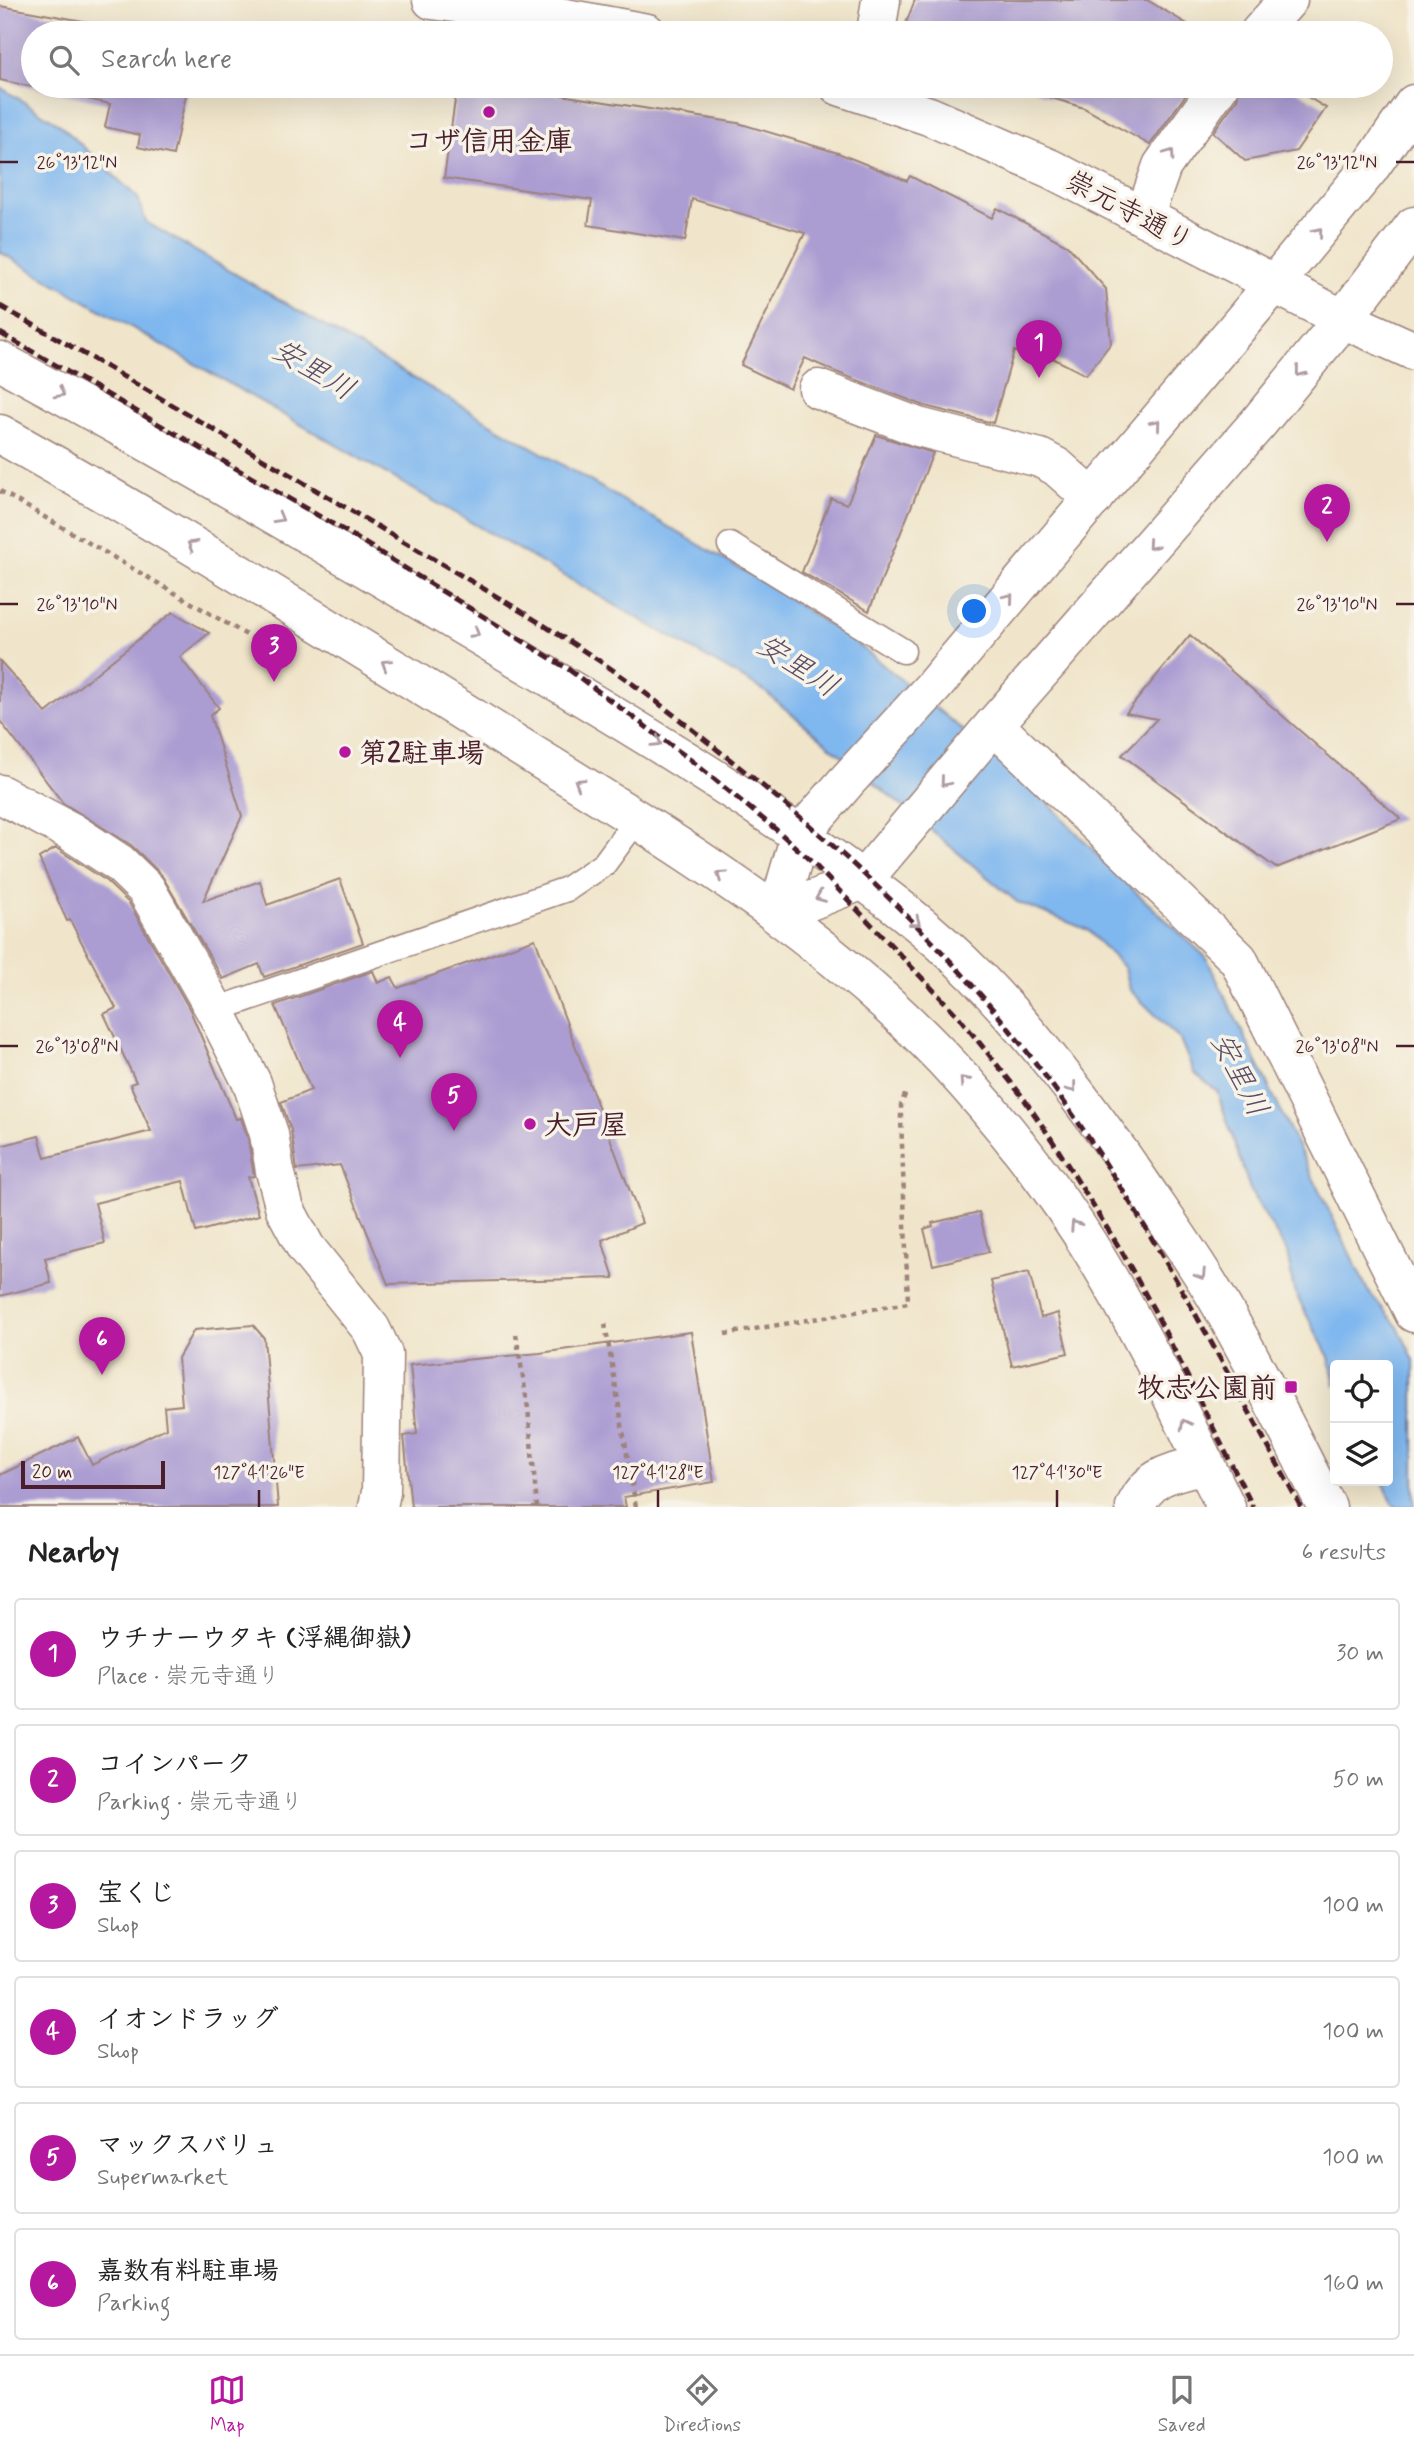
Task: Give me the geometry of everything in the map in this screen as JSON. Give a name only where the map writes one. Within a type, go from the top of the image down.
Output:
[{"type":"street","points":[[432,0],[555,8],[603,21]]},
{"type":"street","points":[[878,21],[881,0]]},
{"type":"street","points":[[1270,21],[1288,0]]},
{"type":"street","name":"崇元寺通り","points":[[880,98],[992,142],[1063,175],[1343,319],[1414,351]]},
{"type":"street","points":[[1144,217],[1162,166],[1210,98]]},
{"type":"street","points":[[777,914],[800,835],[933,687],[1274,284],[1369,169],[1414,104]]},
{"type":"street","points":[[777,914],[863,880],[1259,422],[1414,226]]},
{"type":"street","points":[[0,361],[376,574],[599,706],[800,835],[931,934],[976,976],[1040,1048],[1098,1121],[1170,1225],[1230,1320],[1327,1507]]},
{"type":"street","points":[[818,389],[918,427],[1040,458],[1058,467],[1093,499]]},
{"type":"street","points":[[0,435],[235,571],[637,819],[777,914],[875,994],[963,1080],[1052,1189],[1099,1262],[1226,1507]]},
{"type":"street","points":[[991,729],[1238,959],[1414,1313]]},
{"type":"street","points":[[0,794],[70,831],[119,863],[145,889],[215,1010],[252,1083],[269,1134],[285,1209],[306,1248],[371,1329],[383,1354],[382,1467],[378,1507]]},
{"type":"street","points":[[1135,1507],[1143,1490],[1164,1475],[1205,1464]]},
{"type":"lane","points":[[730,545],[903,651]]},
{"type":"lane","points":[[215,1010],[567,889],[604,864],[637,819]]},
{"type":"path","points":[[725,1334],[908,1303],[901,1118],[901,1105],[906,1092]]},
{"type":"path","points":[[605,1324],[636,1507]]},
{"type":"path","points":[[516,1334],[528,1408],[537,1507]]},
{"type":"water","name":"安里川","points":[[0,87],[59,124],[138,198],[146,222],[770,586],[855,642],[1035,789],[1111,869],[1206,957],[1368,1291],[1398,1327],[1414,1360],[1414,1507],[1395,1507],[1384,1486],[1393,1486],[1393,1360],[1330,1362],[1294,1291],[1287,1252],[1251,1192],[1217,1091],[1194,1073],[1180,1039],[1129,989],[1124,968],[1088,930],[1017,902],[763,690],[0,252]]},
{"type":"building","points":[[915,0],[1147,0],[1182,21],[907,21]]},
{"type":"building","points":[[0,6],[83,21],[21,21],[21,85],[0,80]]},
{"type":"building","points":[[82,98],[185,98],[173,155],[138,147],[140,135],[105,127],[110,104]]},
{"type":"building","points":[[455,98],[580,98],[738,123],[838,153],[907,181],[910,176],[992,218],[997,208],[1067,245],[1106,289],[1111,343],[1086,375],[1029,346],[1024,356],[1014,351],[993,423],[925,406],[805,358],[790,389],[741,365],[805,233],[692,199],[685,241],[588,225],[592,200],[444,178]]},
{"type":"building","points":[[1052,98],[1183,98],[1150,145],[1084,108]]},
{"type":"building","points":[[1309,98],[1326,108],[1296,151],[1245,161],[1213,132],[1237,99]]},
{"type":"building","points":[[876,435],[933,453],[869,611],[802,572],[831,498],[847,504]]},
{"type":"building","points":[[173,612],[209,633],[180,657],[219,708],[210,715],[242,816],[203,901],[260,881],[267,905],[340,879],[363,943],[264,977],[259,964],[223,979],[161,874],[131,845],[63,803],[0,721],[0,661],[46,713]]},
{"type":"building","points":[[1190,635],[1401,819],[1276,868],[1122,755],[1157,719],[1126,713]]},
{"type":"building","points":[[56,848],[105,880],[129,903],[190,1010],[236,1119],[241,1118],[248,1139],[254,1176],[248,1177],[259,1215],[196,1232],[183,1181],[95,1203],[105,1243],[45,1258],[51,1283],[0,1296],[0,1146],[39,1136],[45,1158],[151,1131],[130,1084],[136,1082],[104,1014],[116,1008],[70,920],[67,921],[39,858]]},
{"type":"building","points":[[535,939],[642,1223],[602,1240],[614,1278],[388,1284],[340,1165],[297,1170],[291,1130],[281,1102],[311,1090],[275,1005],[373,971],[378,983],[392,977],[398,988]]},
{"type":"building","points":[[979,1212],[989,1252],[933,1265],[924,1229],[933,1226],[932,1223]]},
{"type":"building","points":[[1029,1272],[1041,1318],[1058,1313],[1068,1353],[1012,1366],[991,1281]]},
{"type":"building","points":[[253,1325],[264,1338],[278,1507],[0,1507],[0,1475],[78,1437],[92,1465],[166,1428],[164,1407],[182,1405],[178,1358],[194,1330]]},
{"type":"building","points":[[691,1332],[714,1482],[624,1497],[626,1507],[411,1507],[404,1436],[417,1434],[410,1365],[540,1353]]},
{"type":"railway","points":[[0,306],[441,563],[577,646],[679,719],[786,805],[851,862],[913,922],[972,985],[1067,1107],[1151,1237],[1301,1507]]},
{"type":"railway","points":[[0,333],[345,531],[568,669],[692,761],[815,865],[958,1016],[1022,1096],[1122,1252],[1253,1507]]},
{"type":"place","name":"コザ信用金庫","points":[[489,112]]},
{"type":"place","name":"ウチナーウタキ (浮縄御嶽)","points":[[1039,378]]},
{"type":"place","name":"コインパーク","points":[[1327,542]]},
{"type":"place","name":"宝くじ","points":[[274,682]]},
{"type":"place","name":"第2駐車場","points":[[345,752]]},
{"type":"place","name":"イオンドラッグ","points":[[400,1058]]},
{"type":"place","name":"大戸屋","points":[[530,1124]]},
{"type":"place","name":"マックスバリュ","points":[[454,1131]]},
{"type":"place","name":"嘉数有料駐車場","points":[[102,1375]]},
{"type":"place","name":"牧志公園前","points":[[1291,1387]]}]
